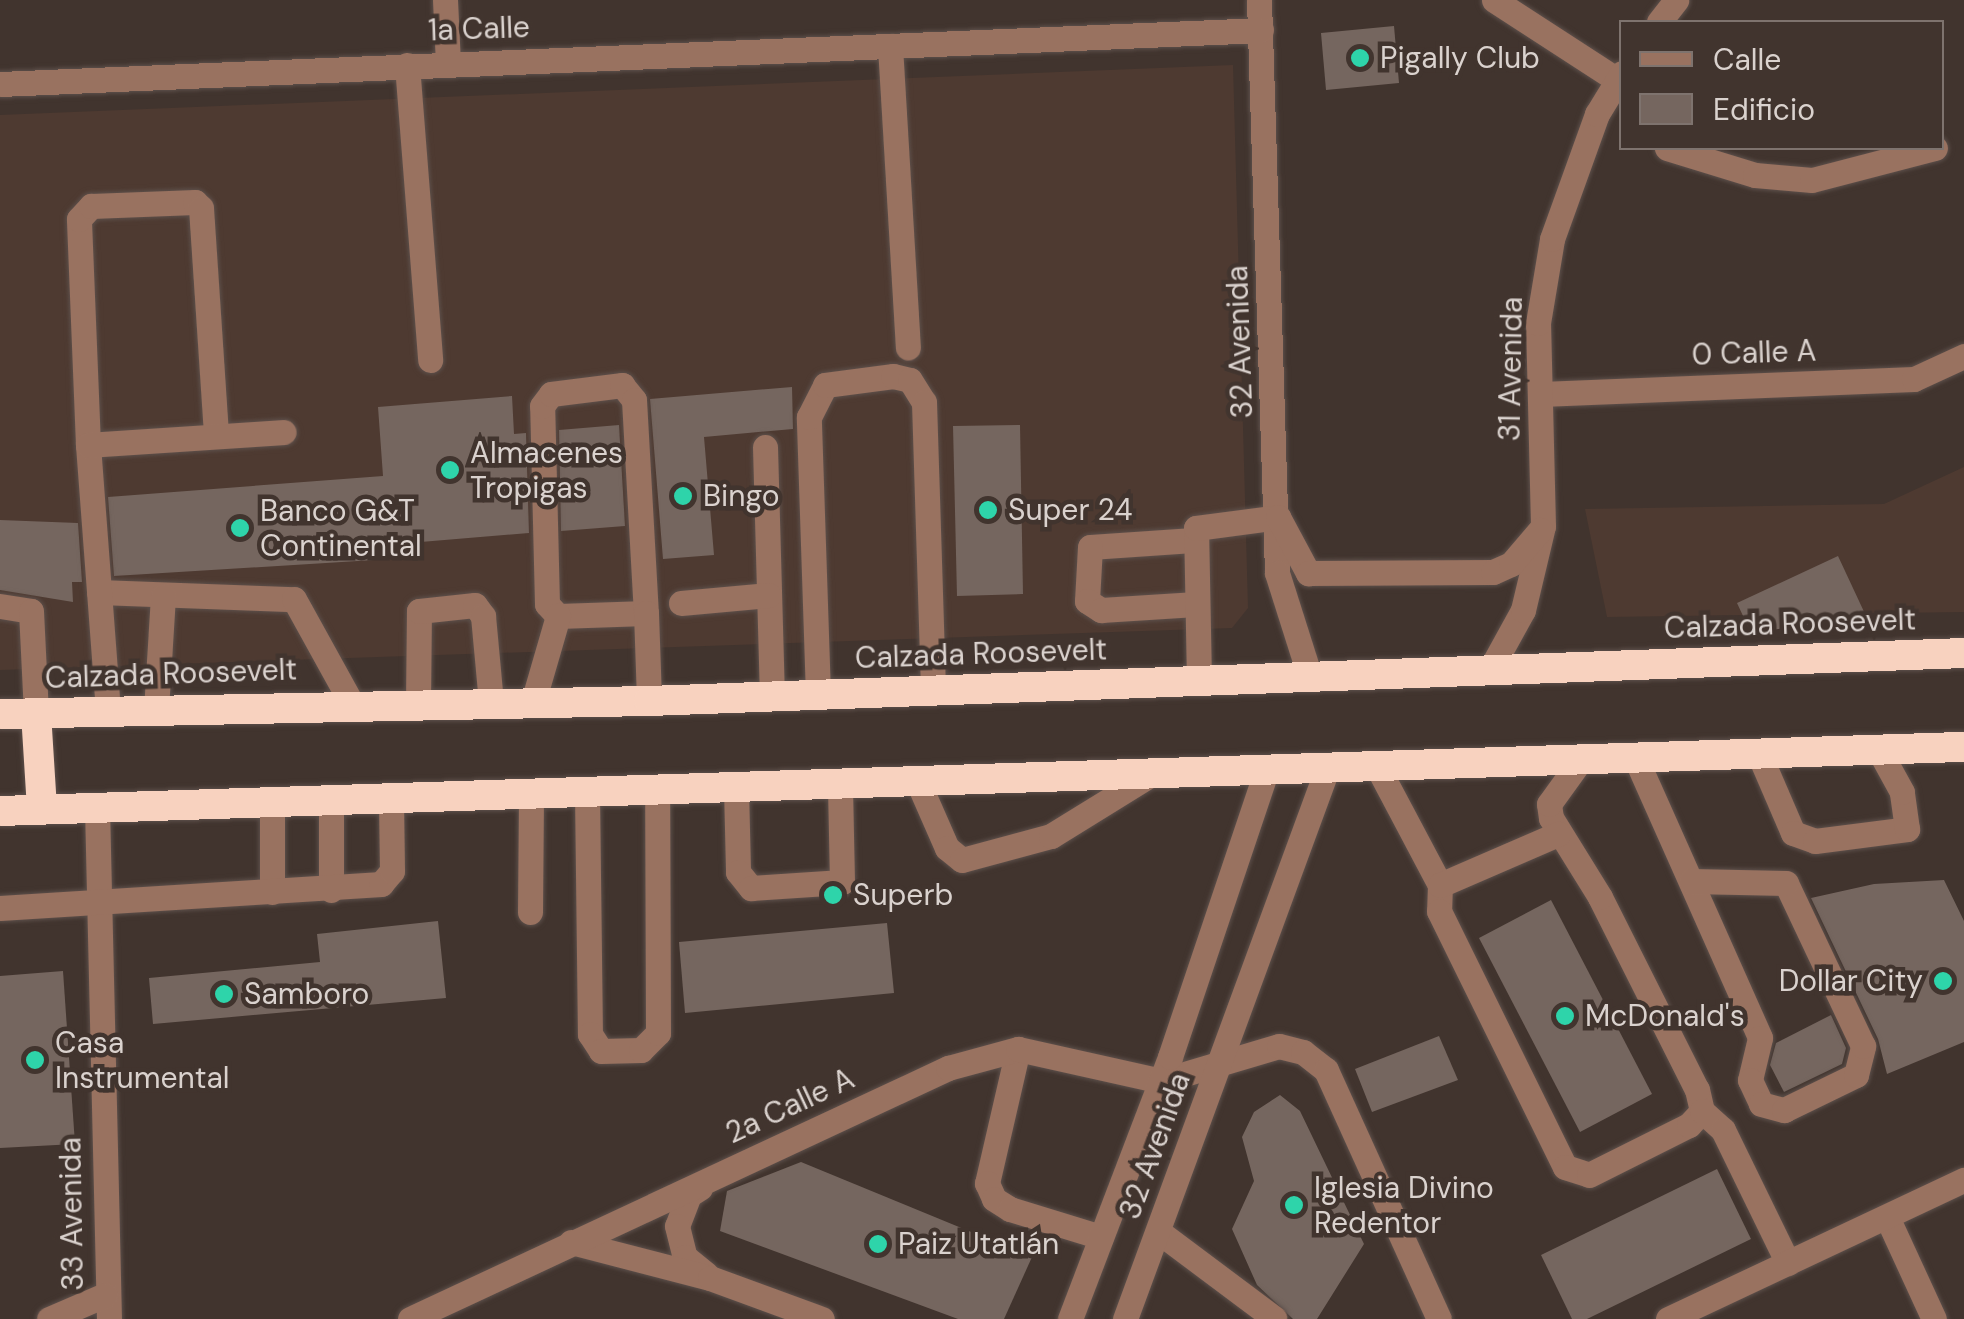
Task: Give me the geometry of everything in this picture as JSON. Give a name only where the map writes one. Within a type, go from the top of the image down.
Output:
[{"type":"highway","name":"Calzada Roosevelt","points":[[0,714],[649,701],[1964,653]]},
{"type":"highway","points":[[36,713],[42,809]]},
{"type":"highway","points":[[0,810],[1963,747]]},
{"type":"street","points":[[445,0],[448,63]]},
{"type":"street","name":"32 Avenida","points":[[1259,0],[1282,601],[1310,676]]},
{"type":"street","points":[[1661,20],[1676,0]]},
{"type":"street","points":[[1501,2],[1619,77]]},
{"type":"street","name":"1a Calle","points":[[0,84],[1261,30]]},
{"type":"street","points":[[890,46],[908,347]]},
{"type":"street","points":[[407,64],[430,360]]},
{"type":"street","name":"31 Avenida","points":[[1490,670],[1523,610],[1543,526],[1538,323],[1552,240],[1597,114],[1619,77]]},
{"type":"street","points":[[1597,114],[1619,125]]},
{"type":"street","points":[[1674,150],[1774,178],[1812,180],[1928,150]]},
{"type":"street","points":[[1835,172],[1852,150]]},
{"type":"street","points":[[108,711],[88,445],[79,219],[90,206],[195,202],[202,208],[216,436]]},
{"type":"street","name":"0 Calle A","points":[[1540,394],[1914,379],[1964,356]]},
{"type":"street","points":[[818,695],[809,417],[825,385],[894,376],[910,380],[924,402],[933,690]]},
{"type":"street","points":[[646,613],[558,616],[547,604],[542,406],[551,394],[622,386],[634,400],[646,613],[649,701]]},
{"type":"street","points":[[88,445],[284,432]]},
{"type":"street","points":[[765,447],[772,697]]},
{"type":"street","points":[[1199,681],[1193,540],[1196,528],[1278,517],[1308,573],[1493,572],[1511,564],[1543,526]]},
{"type":"street","points":[[1193,540],[1090,547],[1086,585],[1087,601],[1101,610],[1196,604]]},
{"type":"street","points":[[99,592],[294,599],[352,704]]},
{"type":"street","points":[[156,710],[163,596]]},
{"type":"street","points":[[682,603],[769,596]]},
{"type":"street","points":[[0,606],[26,608],[34,618],[36,713]]},
{"type":"street","points":[[418,704],[415,620],[426,606],[475,606],[482,616],[491,703]]},
{"type":"street","points":[[533,702],[558,616]]},
{"type":"street","points":[[1760,754],[1793,833],[1815,841],[1906,829],[1902,792],[1879,750]]},
{"type":"street","points":[[1636,759],[1690,881],[1760,1038],[1750,1080],[1761,1104],[1784,1110],[1856,1075],[1863,1046],[1786,883],[1690,881]]},
{"type":"street","points":[[1580,760],[1549,804],[1558,834],[1600,897],[1698,1090],[1702,1111],[1722,1130],[1788,1263]]},
{"type":"street","points":[[1378,768],[1440,885],[1439,911],[1565,1168],[1590,1175],[1689,1125],[1702,1111]]},
{"type":"street","name":"32 Avenida","points":[[1125,1319],[1328,770]]},
{"type":"street","name":"32 Avenida","points":[[1070,1319],[1161,1082],[1266,772]]},
{"type":"street","points":[[918,782],[947,848],[962,860],[1052,836],[1148,776]]},
{"type":"street","points":[[736,788],[738,872],[751,888],[842,882],[840,785]]},
{"type":"street","points":[[587,792],[590,1034],[600,1051],[641,1050],[658,1033],[658,790]]},
{"type":"street","points":[[530,912],[531,794]]},
{"type":"street","points":[[0,908],[98,898],[332,890],[381,884],[392,871],[391,798]]},
{"type":"street","points":[[331,800],[332,890]]},
{"type":"street","points":[[272,802],[272,892]]},
{"type":"street","name":"33 Avenida","points":[[97,807],[107,1307]]},
{"type":"street","points":[[1440,885],[1558,834]]},
{"type":"street","name":"2a Calle A","points":[[410,1319],[948,1068],[1018,1049],[1161,1082],[1216,1070],[1279,1046],[1303,1052],[1326,1070],[1439,1319]]},
{"type":"street","points":[[1018,1049],[987,1183],[1010,1209],[1101,1236]]},
{"type":"street","points":[[710,1278],[685,1257],[677,1226],[689,1195],[716,1178]]},
{"type":"street","points":[[1668,1319],[1964,1180]]},
{"type":"street","points":[[1887,1217],[1934,1319]]},
{"type":"street","points":[[1158,1232],[1274,1318]]},
{"type":"street","points":[[571,1242],[710,1278],[822,1319]]},
{"type":"street","points":[[49,1319],[107,1307]]},
{"type":"shaded area","points":[[1233,65],[1248,608],[1232,628],[0,670],[0,115]]},
{"type":"shaded area","points":[[1964,467],[1964,612],[1607,617],[1585,509],[1884,504]]},
{"type":"building","name":"Pigally Club","points":[[1394,26],[1399,83],[1326,90],[1321,33]]},
{"type":"building","name":"Bingo","points":[[792,387],[793,429],[704,437],[714,555],[663,559],[650,399]]},
{"type":"building","points":[[512,396],[514,434],[526,433],[529,533],[373,546],[374,560],[114,576],[108,497],[383,476],[378,407]]},
{"type":"building","points":[[619,425],[625,526],[561,531],[559,430]]},
{"type":"building","name":"Super 24","points":[[1020,425],[1023,594],[957,596],[953,426]]},
{"type":"building","points":[[0,520],[78,523],[82,582],[72,582],[73,602],[0,590]]},
{"type":"building","points":[[1838,556],[1866,616],[1751,633],[1737,603]]},
{"type":"building","points":[[1944,880],[1964,921],[1964,1042],[1887,1074],[1878,1039],[1811,898],[1874,884]]},
{"type":"building","name":"McDonald's","points":[[1551,900],[1652,1094],[1580,1132],[1479,938]]},
{"type":"building","points":[[438,921],[446,998],[153,1024],[149,978],[320,962],[317,934]]},
{"type":"building","points":[[887,923],[894,993],[685,1013],[679,942]]},
{"type":"building","name":"Casa Instrumental","points":[[63,971],[75,1144],[0,1148],[0,976]]},
{"type":"building","points":[[1831,1015],[1846,1048],[1842,1064],[1784,1092],[1770,1065],[1776,1043]]},
{"type":"building","points":[[1439,1036],[1458,1080],[1372,1112],[1355,1069]]},
{"type":"building","name":"Iglesia Divino Redentor","points":[[1280,1095],[1300,1111],[1364,1244],[1317,1319],[1293,1319],[1257,1285],[1232,1229],[1254,1181],[1242,1137],[1254,1112]]},
{"type":"building","name":"Paiz Utatlán","points":[[801,1162],[1032,1257],[1004,1319],[958,1319],[720,1231],[727,1191]]},
{"type":"building","points":[[1717,1169],[1751,1239],[1587,1319],[1572,1319],[1541,1255]]},
{"type":"place","name":"Pigally Club","points":[[1360,58]]},
{"type":"place","name":"Almacenes Tropigas","points":[[450,470]]},
{"type":"place","name":"Bingo","points":[[683,496]]},
{"type":"place","name":"Super 24","points":[[988,510]]},
{"type":"place","name":"Banco G&T Continental","points":[[240,528]]},
{"type":"place","name":"Superb","points":[[833,895]]},
{"type":"place","name":"Dollar City","points":[[1943,981]]},
{"type":"place","name":"Samboro","points":[[224,994]]},
{"type":"place","name":"McDonald's","points":[[1565,1016]]},
{"type":"place","name":"Casa Instrumental","points":[[35,1060]]},
{"type":"place","name":"Iglesia Divino Redentor","points":[[1294,1205]]},
{"type":"place","name":"Paiz Utatlán","points":[[878,1244]]}]
